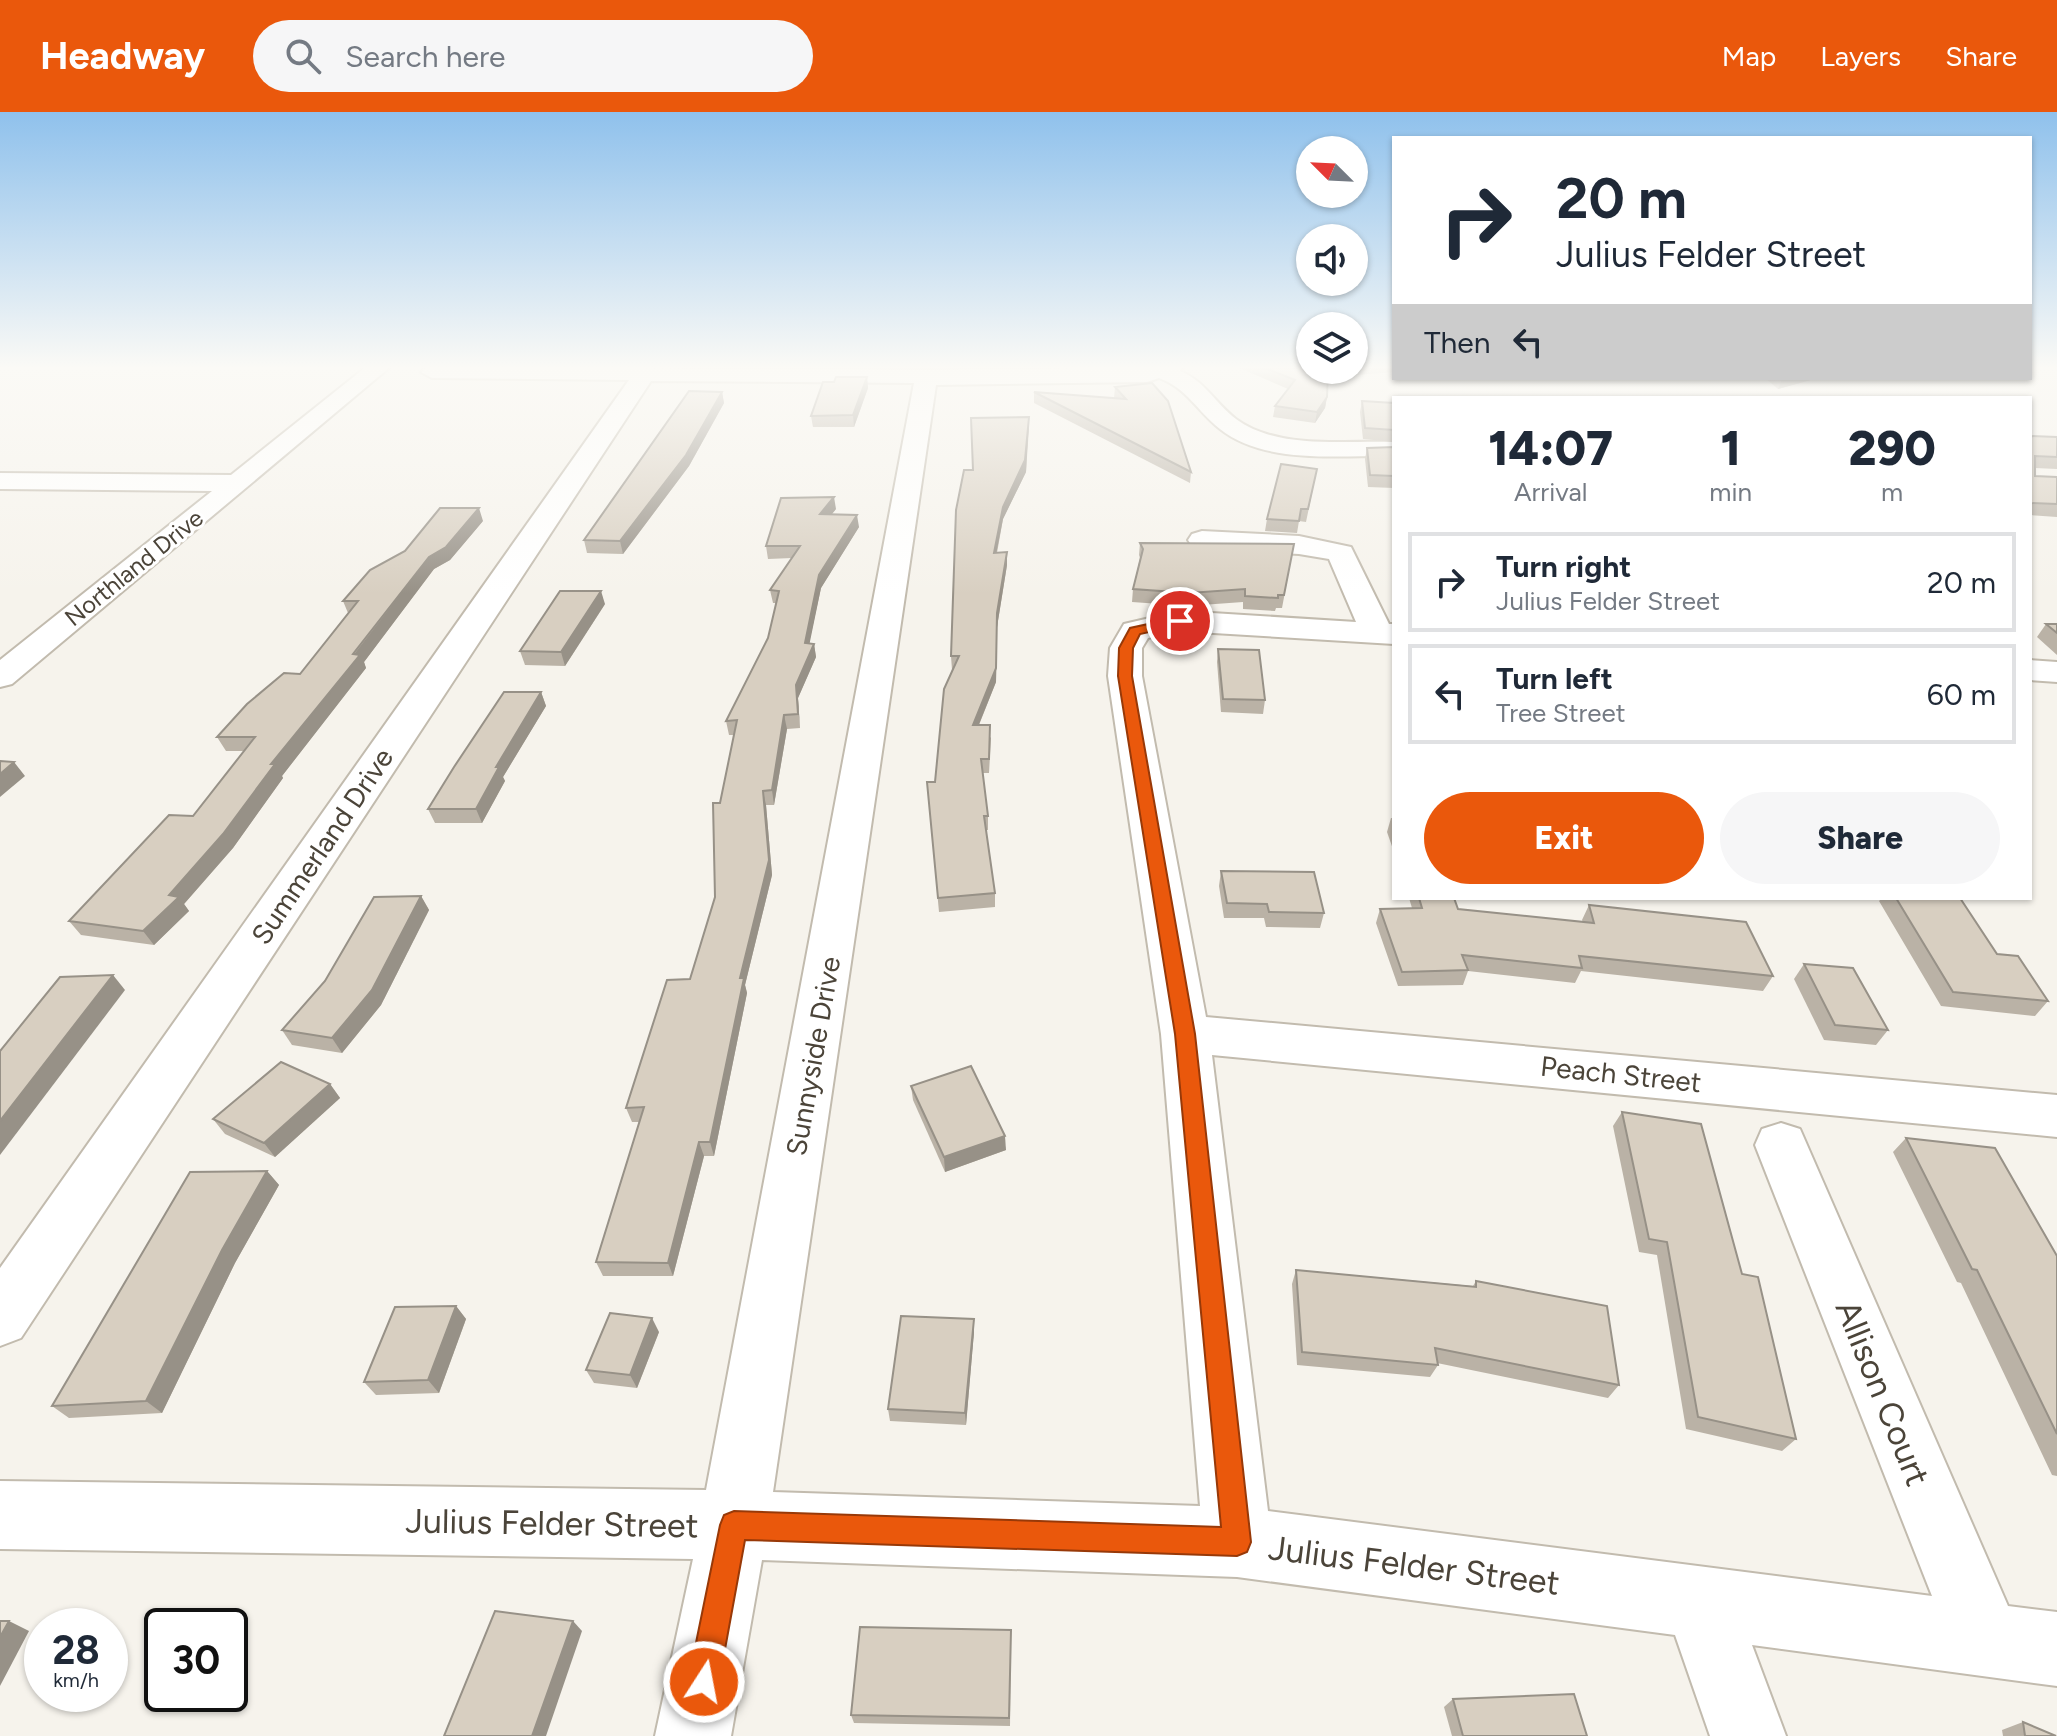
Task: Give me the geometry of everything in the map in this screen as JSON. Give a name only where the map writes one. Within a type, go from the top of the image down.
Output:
[{"type":"street","name":"Northland Drive","points":[[0,677],[286,443]]},
{"type":"street","name":"Summerland Drive","points":[[0,1318],[598,443]]},
{"type":"street","name":"Sunnyside Drive","points":[[693,1736],[734,1525],[915,443]]},
{"type":"street","points":[[1275,443],[1392,449]]},
{"type":"street","points":[[0,481],[237,483]]},
{"type":"street","points":[[1202,540],[1299,545],[1341,553],[1385,633]]},
{"type":"street","points":[[1237,1542],[1185,1034],[1133,734],[1125,676],[1126,648],[1135,631],[1180,621],[1385,633]]},
{"type":"street","points":[[2032,670],[2057,672]]},
{"type":"street","name":"Peach Street","points":[[1185,1034],[2057,1116]]},
{"type":"street","name":"Allison Court","points":[[1781,1145],[1986,1641]]},
{"type":"street","name":"Julius Felder Street","points":[[0,1515],[734,1525],[1237,1542],[2057,1649]]},
{"type":"street","points":[[1700,1603],[1748,1736]]},
{"type":"building","points":[[653,443],[693,443],[620,541],[584,540]]},
{"type":"building","points":[[972,443],[1027,443],[1025,460],[1003,507],[994,553],[1007,552],[997,613],[996,668],[973,725],[990,725],[989,759],[981,759],[988,816],[984,816],[995,893],[938,898],[927,782],[935,782],[944,689],[959,656],[951,656],[956,510],[964,470],[973,470]]},
{"type":"building","points":[[1134,443],[1182,443],[1191,472]]},
{"type":"building","points":[[2032,443],[2057,443],[2057,457],[2035,456],[2035,476],[2057,477],[2057,504],[2032,503]]},
{"type":"building","points":[[1392,447],[1392,476],[1370,475],[1367,448]]},
{"type":"building","points":[[1281,464],[1317,469],[1308,509],[1301,509],[1299,521],[1267,519]]},
{"type":"building","points":[[834,497],[820,514],[857,515],[819,575],[805,643],[814,644],[796,685],[798,714],[784,715],[772,790],[763,791],[769,860],[740,978],[744,978],[710,1142],[699,1142],[668,1263],[596,1262],[644,1107],[626,1108],[667,980],[690,979],[715,897],[713,803],[720,803],[737,720],[726,721],[768,638],[779,591],[770,590],[800,546],[766,546],[781,498]]},
{"type":"building","points":[[440,508],[479,508],[446,547],[429,557],[353,654],[360,655],[271,764],[275,764],[223,834],[169,895],[179,897],[143,931],[69,921],[169,815],[193,816],[255,737],[217,737],[247,704],[284,673],[300,674],[358,601],[343,601],[370,570],[405,551]]},
{"type":"building","points":[[1140,543],[1294,544],[1284,595],[1278,595],[1278,598],[1245,596],[1245,589],[1189,593],[1133,589],[1143,549]]},
{"type":"building","points":[[560,591],[601,591],[561,652],[520,651]]},
{"type":"building","points":[[2046,624],[2057,624],[2057,633]]},
{"type":"building","points":[[1218,649],[1259,650],[1265,700],[1223,699]]},
{"type":"building","points":[[504,692],[541,692],[496,767],[499,767],[476,809],[428,809],[454,767]]},
{"type":"building","points":[[0,761],[14,762],[0,774]]},
{"type":"building","points":[[1221,871],[1314,872],[1324,913],[1269,912],[1267,904],[1227,903]]},
{"type":"building","points":[[421,896],[372,990],[332,1038],[282,1030],[325,981],[374,897]]},
{"type":"building","points":[[1420,900],[1455,900],[1458,909],[1594,923],[1589,905],[1746,922],[1773,976],[1579,956],[1582,968],[1462,955],[1468,970],[1402,972],[1380,909],[1422,908]]},
{"type":"building","points":[[1897,900],[1961,900],[1997,954],[2018,956],[2048,1001],[1953,992]]},
{"type":"building","points":[[1804,964],[1853,968],[1888,1030],[1835,1025]]},
{"type":"building","points":[[113,975],[0,1121],[0,1051],[60,977]]},
{"type":"building","points":[[281,1062],[330,1084],[264,1143],[213,1119]]},
{"type":"building","points":[[971,1066],[1005,1136],[944,1157],[911,1086]]},
{"type":"building","points":[[1622,1112],[1701,1124],[1742,1274],[1758,1277],[1796,1439],[1698,1417],[1667,1242],[1649,1239]]},
{"type":"building","points":[[1906,1138],[1995,1148],[2057,1256],[2057,1434],[1977,1270],[1972,1269]]},
{"type":"building","points":[[267,1171],[222,1250],[146,1401],[52,1406],[190,1172]]},
{"type":"building","points":[[1296,1270],[1476,1287],[1476,1281],[1607,1306],[1619,1385],[1435,1348],[1438,1365],[1302,1352]]},
{"type":"building","points":[[456,1306],[428,1380],[364,1382],[395,1307]]},
{"type":"building","points":[[610,1313],[652,1318],[630,1375],[586,1370]]},
{"type":"building","points":[[901,1316],[974,1319],[965,1413],[888,1409]]},
{"type":"building","points":[[495,1611],[573,1621],[532,1736],[444,1736]]},
{"type":"building","points":[[0,1621],[9,1621],[0,1637]]},
{"type":"building","points":[[860,1627],[1011,1630],[1009,1718],[851,1715]]},
{"type":"building","points":[[1574,1694],[1587,1736],[1463,1736],[1453,1699]]},
{"type":"building","points":[[2023,1722],[2056,1736],[2025,1736]]},
{"type":"route","points":[[704,1682],[734,1525],[1237,1542],[1185,1034],[1133,734],[1124,662],[1126,648],[1135,631],[1180,621]]}]
